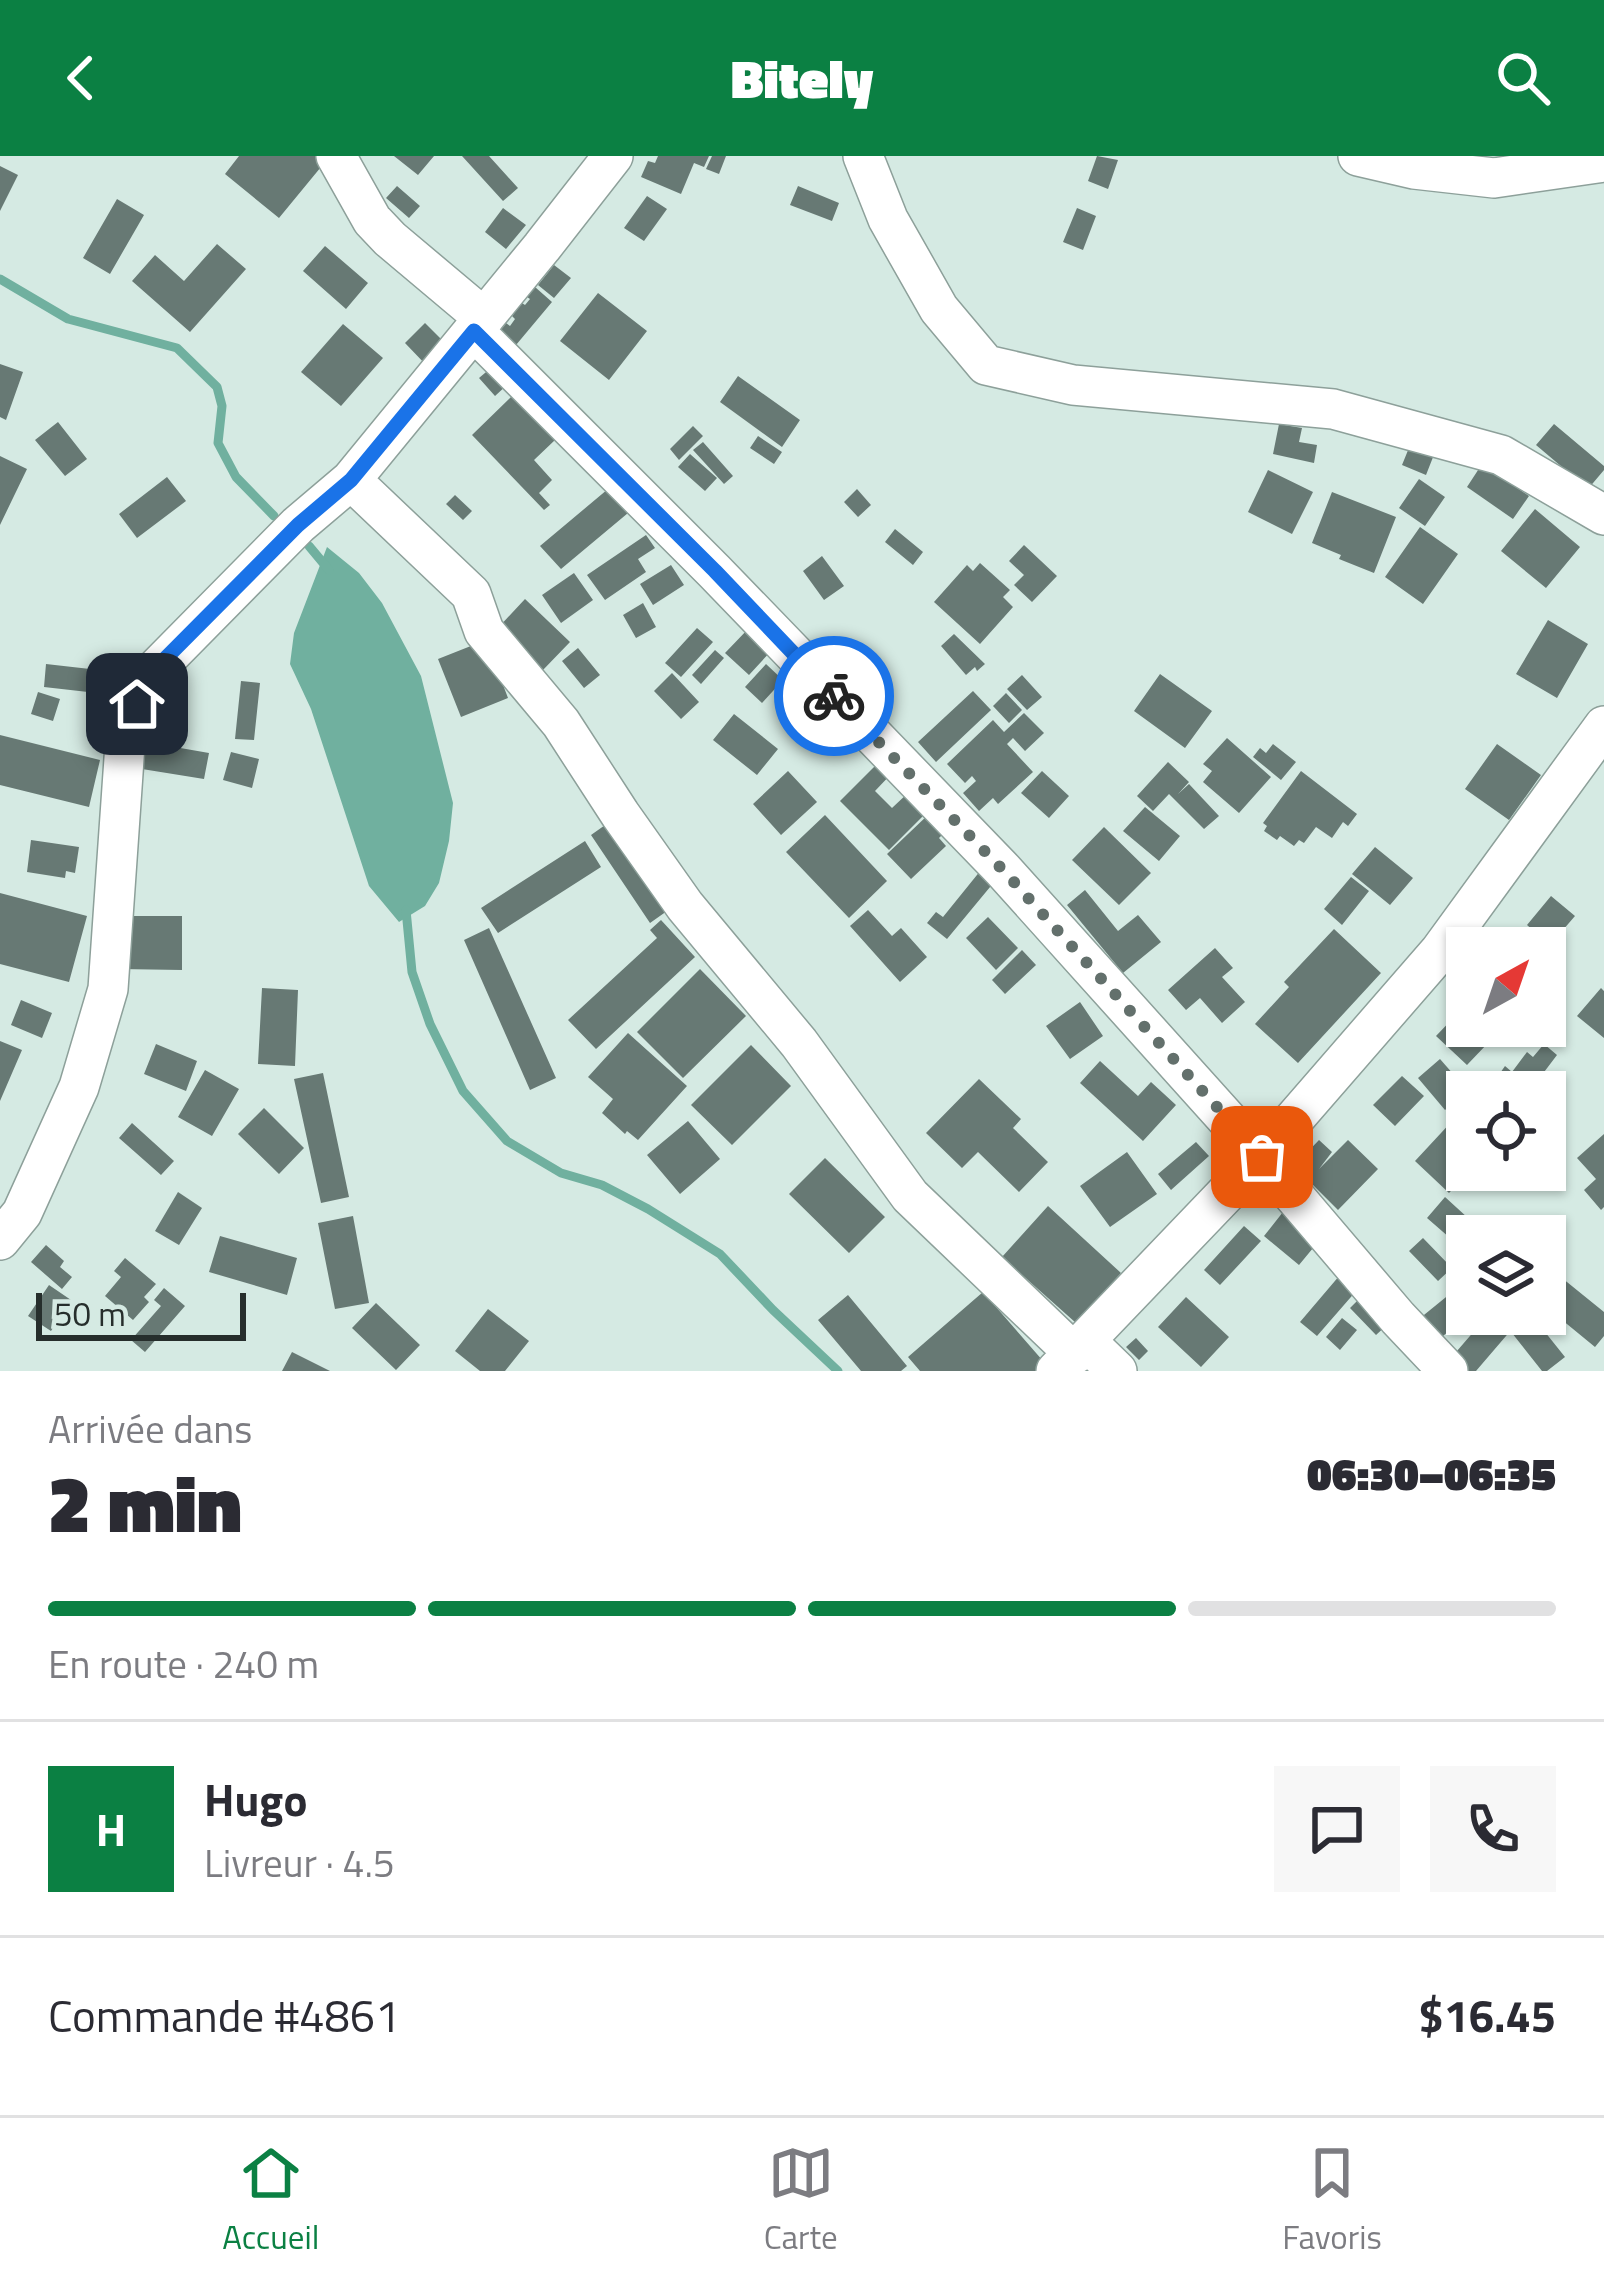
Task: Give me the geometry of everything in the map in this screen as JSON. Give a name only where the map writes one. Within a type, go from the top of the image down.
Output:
[{"type":"street","points":[[336,156],[372,220],[479,324],[1003,870],[1448,1371]]},
{"type":"street","points":[[0,1240],[22,1213],[79,1087],[108,989],[126,730],[148,676],[298,525],[351,480],[613,156]]},
{"type":"street","points":[[862,156],[888,219],[938,309],[986,365],[1072,385],[1333,409],[1501,454],[1604,515]]},
{"type":"street","points":[[1358,156],[1414,169],[1494,178],[1604,162]]},
{"type":"street","points":[[351,480],[471,594],[484,631],[561,723],[685,906],[799,1042],[910,1196],[1072,1355],[1118,1371]]},
{"type":"street","points":[[1072,1355],[1262,1157],[1440,951],[1604,726]]},
{"type":"shaded area","points":[[327,547],[359,573],[382,603],[421,676],[453,803],[439,883],[425,906],[399,922],[369,886],[311,709],[290,664],[294,633]]},
{"type":"building","points":[[239,156],[330,156],[279,218],[225,174]]},
{"type":"building","points":[[394,156],[434,156],[418,175]]},
{"type":"building","points":[[462,156],[489,156],[518,188],[503,201]]},
{"type":"building","points":[[658,156],[709,156],[704,167],[694,163],[681,194],[641,177],[648,161],[655,163]]},
{"type":"building","points":[[712,156],[726,156],[719,174],[706,169]]},
{"type":"building","points":[[1097,156],[1118,160],[1108,189],[1088,181]]},
{"type":"building","points":[[0,166],[18,175],[0,211]]},
{"type":"building","points":[[397,186],[420,206],[409,218],[386,198]]},
{"type":"building","points":[[798,186],[839,203],[832,221],[790,205]]},
{"type":"building","points":[[647,196],[667,209],[644,241],[624,228]]},
{"type":"building","points":[[117,199],[144,215],[110,274],[83,258]]},
{"type":"building","points":[[503,208],[526,225],[506,249],[485,232]]},
{"type":"building","points":[[1077,208],[1096,216],[1083,250],[1063,242]]},
{"type":"building","points":[[217,244],[246,269],[190,332],[132,281],[155,255],[184,281]]},
{"type":"building","points":[[325,246],[368,283],[346,309],[303,271]]},
{"type":"building","points":[[554,265],[571,278],[554,298],[538,285]]},
{"type":"building","points":[[535,287],[552,302],[516,345],[500,331],[506,323],[510,326],[512,316]]},
{"type":"building","points":[[598,293],[647,331],[609,380],[560,341]]},
{"type":"building","points":[[425,323],[449,347],[428,367],[405,343]]},
{"type":"building","points":[[343,324],[383,358],[341,406],[301,372]]},
{"type":"building","points":[[0,364],[23,372],[6,420],[0,417]]},
{"type":"building","points":[[492,367],[508,384],[495,396],[479,378]]},
{"type":"building","points":[[738,376],[800,420],[782,447],[720,402]]},
{"type":"building","points":[[512,396],[555,440],[534,460],[552,480],[539,493],[550,505],[544,510],[472,435]]},
{"type":"building","points":[[58,422],[87,459],[65,476],[35,440]]},
{"type":"building","points":[[1279,424],[1302,428],[1299,442],[1317,445],[1314,463],[1273,454]]},
{"type":"building","points":[[1554,424],[1604,466],[1588,489],[1536,445]]},
{"type":"building","points":[[693,426],[703,436],[679,460],[670,449]]},
{"type":"building","points":[[758,436],[782,452],[774,464],[750,448]]},
{"type":"building","points":[[1413,438],[1437,447],[1426,475],[1402,465]]},
{"type":"building","points":[[703,442],[733,476],[724,484],[693,450]]},
{"type":"building","points":[[690,454],[717,478],[705,491],[678,467]]},
{"type":"building","points":[[0,456],[27,469],[0,525]]},
{"type":"building","points":[[1482,464],[1529,496],[1513,519],[1467,487]]},
{"type":"building","points":[[1268,470],[1313,492],[1292,534],[1248,512]]},
{"type":"building","points":[[167,477],[186,501],[137,538],[119,514]]},
{"type":"building","points":[[1419,479],[1445,497],[1425,526],[1399,508]]},
{"type":"building","points":[[608,489],[628,513],[561,569],[540,546]]},
{"type":"building","points":[[857,489],[871,505],[858,517],[844,502]]},
{"type":"building","points":[[1332,492],[1396,517],[1374,573],[1312,543]]},
{"type":"building","points":[[455,495],[472,511],[463,520],[446,504]]},
{"type":"building","points":[[1535,509],[1580,547],[1546,588],[1501,551]]},
{"type":"building","points":[[1420,527],[1458,554],[1423,604],[1385,577]]},
{"type":"building","points":[[895,529],[923,552],[913,565],[885,542]]},
{"type":"building","points":[[646,535],[655,548],[638,559],[646,572],[605,600],[587,575]]},
{"type":"building","points":[[1024,545],[1057,576],[1032,602],[1014,585],[1024,575],[1009,561]]},
{"type":"building","points":[[822,556],[844,586],[824,600],[803,571]]},
{"type":"building","points":[[980,563],[1010,590],[1003,597],[1013,607],[980,644],[934,602],[967,565],[973,571]]},
{"type":"building","points":[[671,565],[684,585],[653,605],[640,584]]},
{"type":"building","points":[[574,573],[593,600],[561,623],[542,595]]},
{"type":"building","points":[[525,599],[570,642],[542,671],[497,629]]},
{"type":"building","points":[[643,603],[656,627],[636,638],[623,615]]},
{"type":"building","points":[[1548,620],[1588,644],[1557,698],[1516,674]]},
{"type":"building","points":[[697,628],[713,642],[681,677],[665,663]]},
{"type":"building","points":[[749,628],[772,650],[749,675],[725,653]]},
{"type":"building","points":[[954,634],[985,664],[977,671],[975,667],[966,675],[941,646]]},
{"type":"building","points":[[486,640],[508,698],[461,717],[438,659]]},
{"type":"building","points":[[578,648],[600,675],[584,688],[562,661]]},
{"type":"building","points":[[715,650],[724,658],[701,684],[692,675]]},
{"type":"building","points":[[46,664],[90,669],[88,692],[44,687]]},
{"type":"building","points":[[766,664],[783,680],[762,703],[745,687]]},
{"type":"building","points":[[672,673],[699,702],[681,719],[654,691]]},
{"type":"building","points":[[1160,674],[1212,711],[1185,748],[1134,711]]},
{"type":"building","points":[[1022,675],[1042,697],[1027,710],[1007,689]]},
{"type":"building","points":[[241,681],[260,683],[254,740],[235,739]]},
{"type":"building","points":[[973,691],[991,710],[936,762],[918,742]]},
{"type":"building","points":[[38,692],[60,699],[53,721],[31,714]]},
{"type":"building","points":[[1006,693],[1022,710],[1009,723],[993,706]]},
{"type":"building","points":[[1024,713],[1044,733],[1025,751],[1013,738],[1007,744],[1033,772],[998,804],[993,798],[979,811],[963,793],[976,781],[972,776],[965,783],[947,764],[993,720],[1004,732]]},
{"type":"building","points":[[734,714],[778,749],[757,775],[713,740]]},
{"type":"building","points":[[0,735],[100,760],[89,807],[0,785]]},
{"type":"building","points":[[1227,738],[1271,777],[1239,813],[1203,782],[1212,771],[1203,764]]},
{"type":"building","points":[[146,742],[209,753],[204,779],[142,769]]},
{"type":"building","points":[[1273,744],[1296,762],[1281,780],[1253,757],[1260,748],[1266,753]]},
{"type":"building","points":[[1497,744],[1541,775],[1509,820],[1465,789]]},
{"type":"building","points":[[231,752],[259,759],[252,788],[223,780]]},
{"type":"building","points":[[882,759],[894,771],[875,791],[892,808],[909,792],[928,811],[889,850],[840,801]]},
{"type":"building","points":[[1168,762],[1189,782],[1178,794],[1189,784],[1219,816],[1204,829],[1169,794],[1153,811],[1137,796]]},
{"type":"building","points":[[788,771],[817,802],[781,835],[753,804]]},
{"type":"building","points":[[1042,771],[1069,796],[1049,818],[1021,793]]},
{"type":"building","points":[[1301,771],[1357,814],[1348,826],[1343,822],[1332,838],[1316,827],[1304,843],[1299,840],[1294,846],[1264,831],[1263,823]]},
{"type":"building","points":[[1145,807],[1180,836],[1159,861],[1123,831]]},
{"type":"building","points":[[930,813],[947,830],[939,838],[946,846],[911,879],[887,854]]},
{"type":"building","points":[[825,815],[887,881],[849,918],[786,852]]},
{"type":"building","points":[[608,823],[667,911],[650,923],[591,835]]},
{"type":"building","points":[[1104,827],[1151,873],[1119,905],[1072,860]]},
{"type":"building","points":[[31,840],[79,847],[75,873],[66,871],[65,878],[27,872]]},
{"type":"building","points":[[585,841],[601,867],[498,933],[481,908]]},
{"type":"building","points":[[1375,847],[1413,878],[1390,905],[1352,874]]},
{"type":"building","points":[[981,870],[995,881],[947,939],[927,923],[936,912],[943,917]]},
{"type":"building","points":[[1351,877],[1369,891],[1342,925],[1324,909]]},
{"type":"building","points":[[1085,890],[1118,931],[1138,915],[1161,942],[1123,973],[1067,905]]},
{"type":"building","points":[[0,893],[87,916],[69,982],[0,964]]},
{"type":"building","points":[[1551,896],[1575,916],[1566,927],[1527,925]]},
{"type":"building","points":[[868,910],[892,936],[901,928],[927,957],[900,982],[850,926]]},
{"type":"building","points":[[119,916],[182,916],[182,970],[119,969]]},
{"type":"building","points":[[988,917],[1018,948],[996,970],[966,938]]},
{"type":"building","points":[[661,920],[695,957],[596,1049],[568,1020],[657,938],[650,930]]},
{"type":"building","points":[[489,928],[556,1078],[530,1090],[464,940]]},
{"type":"building","points":[[1334,929],[1381,973],[1298,1063],[1255,1024],[1289,987],[1284,982]]},
{"type":"building","points":[[1215,948],[1233,968],[1222,977],[1245,1002],[1222,1023],[1200,998],[1186,1010],[1168,990]]},
{"type":"building","points":[[1022,950],[1036,965],[1005,994],[992,980]]},
{"type":"building","points":[[700,969],[746,1016],[683,1078],[637,1032]]},
{"type":"building","points":[[262,988],[298,990],[295,1066],[258,1064]]},
{"type":"building","points":[[1601,988],[1604,991],[1604,1038],[1577,1016]]},
{"type":"building","points":[[21,1000],[52,1013],[42,1038],[11,1025]]},
{"type":"building","points":[[1080,1002],[1103,1036],[1070,1059],[1046,1026]]},
{"type":"building","points":[[1446,1026],[1446,1045],[1436,1036]]},
{"type":"building","points":[[628,1033],[687,1086],[638,1140],[602,1113],[613,1099],[588,1077]]},
{"type":"building","points":[[0,1041],[22,1050],[0,1101]]},
{"type":"building","points":[[156,1044],[197,1061],[186,1091],[144,1074]]},
{"type":"building","points":[[751,1045],[791,1086],[732,1145],[691,1105]]},
{"type":"building","points":[[1448,1047],[1484,1047],[1467,1065]]},
{"type":"building","points":[[1541,1047],[1557,1055],[1545,1071],[1513,1071],[1527,1052],[1533,1057]]},
{"type":"building","points":[[1440,1059],[1450,1071],[1446,1071],[1446,1109],[1445,1110],[1418,1078]]},
{"type":"building","points":[[1100,1061],[1138,1096],[1151,1082],[1176,1105],[1143,1141],[1080,1083]]},
{"type":"building","points":[[205,1070],[239,1089],[212,1136],[178,1117]]},
{"type":"building","points":[[323,1073],[349,1197],[321,1203],[294,1079]]},
{"type":"building","points":[[1402,1076],[1424,1096],[1395,1126],[1373,1105]]},
{"type":"building","points":[[979,1079],[1021,1119],[1013,1128],[1048,1162],[1019,1192],[978,1152],[962,1168],[926,1133]]},
{"type":"building","points":[[264,1108],[304,1148],[279,1174],[238,1134]]},
{"type":"building","points":[[688,1121],[720,1159],[680,1194],[647,1155]]},
{"type":"building","points":[[132,1123],[174,1161],[161,1175],[119,1138]]},
{"type":"building","points":[[1446,1128],[1446,1190],[1415,1161]]},
{"type":"building","points":[[1604,1134],[1601,1210],[1584,1190],[1596,1179],[1577,1158]]},
{"type":"building","points":[[1319,1140],[1332,1152],[1319,1169],[1348,1140],[1378,1169],[1338,1210],[1296,1164]]},
{"type":"building","points":[[1196,1142],[1209,1156],[1171,1190],[1158,1174]]},
{"type":"building","points":[[1127,1152],[1157,1194],[1110,1227],[1080,1186]]},
{"type":"building","points":[[825,1158],[885,1217],[849,1253],[789,1194]]},
{"type":"building","points":[[178,1192],[202,1208],[179,1245],[155,1231]]},
{"type":"building","points":[[1445,1197],[1465,1215],[1446,1215],[1446,1235],[1427,1218]]},
{"type":"building","points":[[1048,1206],[1121,1273],[1076,1323],[1002,1257]]},
{"type":"building","points":[[1283,1212],[1318,1242],[1299,1265],[1264,1236]]},
{"type":"building","points":[[353,1216],[369,1303],[335,1309],[318,1223]]},
{"type":"building","points":[[1244,1226],[1261,1241],[1220,1285],[1204,1270]]},
{"type":"building","points":[[220,1236],[297,1258],[287,1295],[209,1272]]},
{"type":"building","points":[[1423,1238],[1446,1262],[1446,1274],[1438,1281],[1409,1251]]},
{"type":"building","points":[[46,1245],[64,1261],[60,1267],[72,1277],[62,1289],[31,1262]]},
{"type":"building","points":[[125,1258],[156,1284],[144,1297],[149,1302],[133,1320],[105,1296],[121,1277],[114,1271]]},
{"type":"building","points":[[1340,1275],[1357,1290],[1317,1336],[1300,1322]]},
{"type":"building","points":[[1566,1281],[1604,1312],[1604,1336],[1595,1347],[1566,1323]]},
{"type":"building","points":[[49,1285],[71,1300],[51,1331],[28,1316]]},
{"type":"building","points":[[164,1288],[185,1306],[145,1352],[131,1340],[161,1306],[154,1300]]},
{"type":"building","points":[[983,1292],[1048,1371],[920,1371],[908,1357]]},
{"type":"building","points":[[848,1295],[907,1366],[901,1371],[861,1371],[818,1320]]},
{"type":"building","points":[[1362,1296],[1389,1323],[1376,1335],[1350,1308]]},
{"type":"building","points":[[1186,1297],[1229,1337],[1201,1367],[1158,1327]]},
{"type":"building","points":[[1446,1297],[1446,1334],[1437,1341],[1419,1319]]},
{"type":"building","points":[[376,1303],[420,1345],[396,1370],[352,1328]]},
{"type":"building","points":[[488,1309],[529,1341],[505,1371],[480,1371],[455,1351]]},
{"type":"building","points":[[1342,1318],[1357,1330],[1340,1350],[1326,1337]]},
{"type":"building","points":[[1471,1335],[1507,1335],[1476,1371],[1464,1371],[1450,1359]]},
{"type":"building","points":[[1514,1335],[1547,1335],[1565,1357],[1542,1371]]},
{"type":"building","points":[[1136,1338],[1148,1351],[1139,1360],[1126,1347]]},
{"type":"building","points":[[292,1352],[330,1371],[282,1371]]},
{"type":"waterway","points":[[0,279],[68,319],[177,348],[217,387],[222,406],[218,443],[236,477],[274,516]]},
{"type":"waterway","points":[[309,546],[329,570]]},
{"type":"waterway","points":[[406,910],[412,972],[430,1024],[463,1091],[507,1141],[561,1173],[602,1185],[648,1209],[720,1254],[838,1371]]},
{"type":"way so far","points":[[834,696],[1003,870],[1262,1157]]},
{"type":"route","points":[[137,704],[148,676],[298,525],[351,480],[474,331],[834,696]]}]
